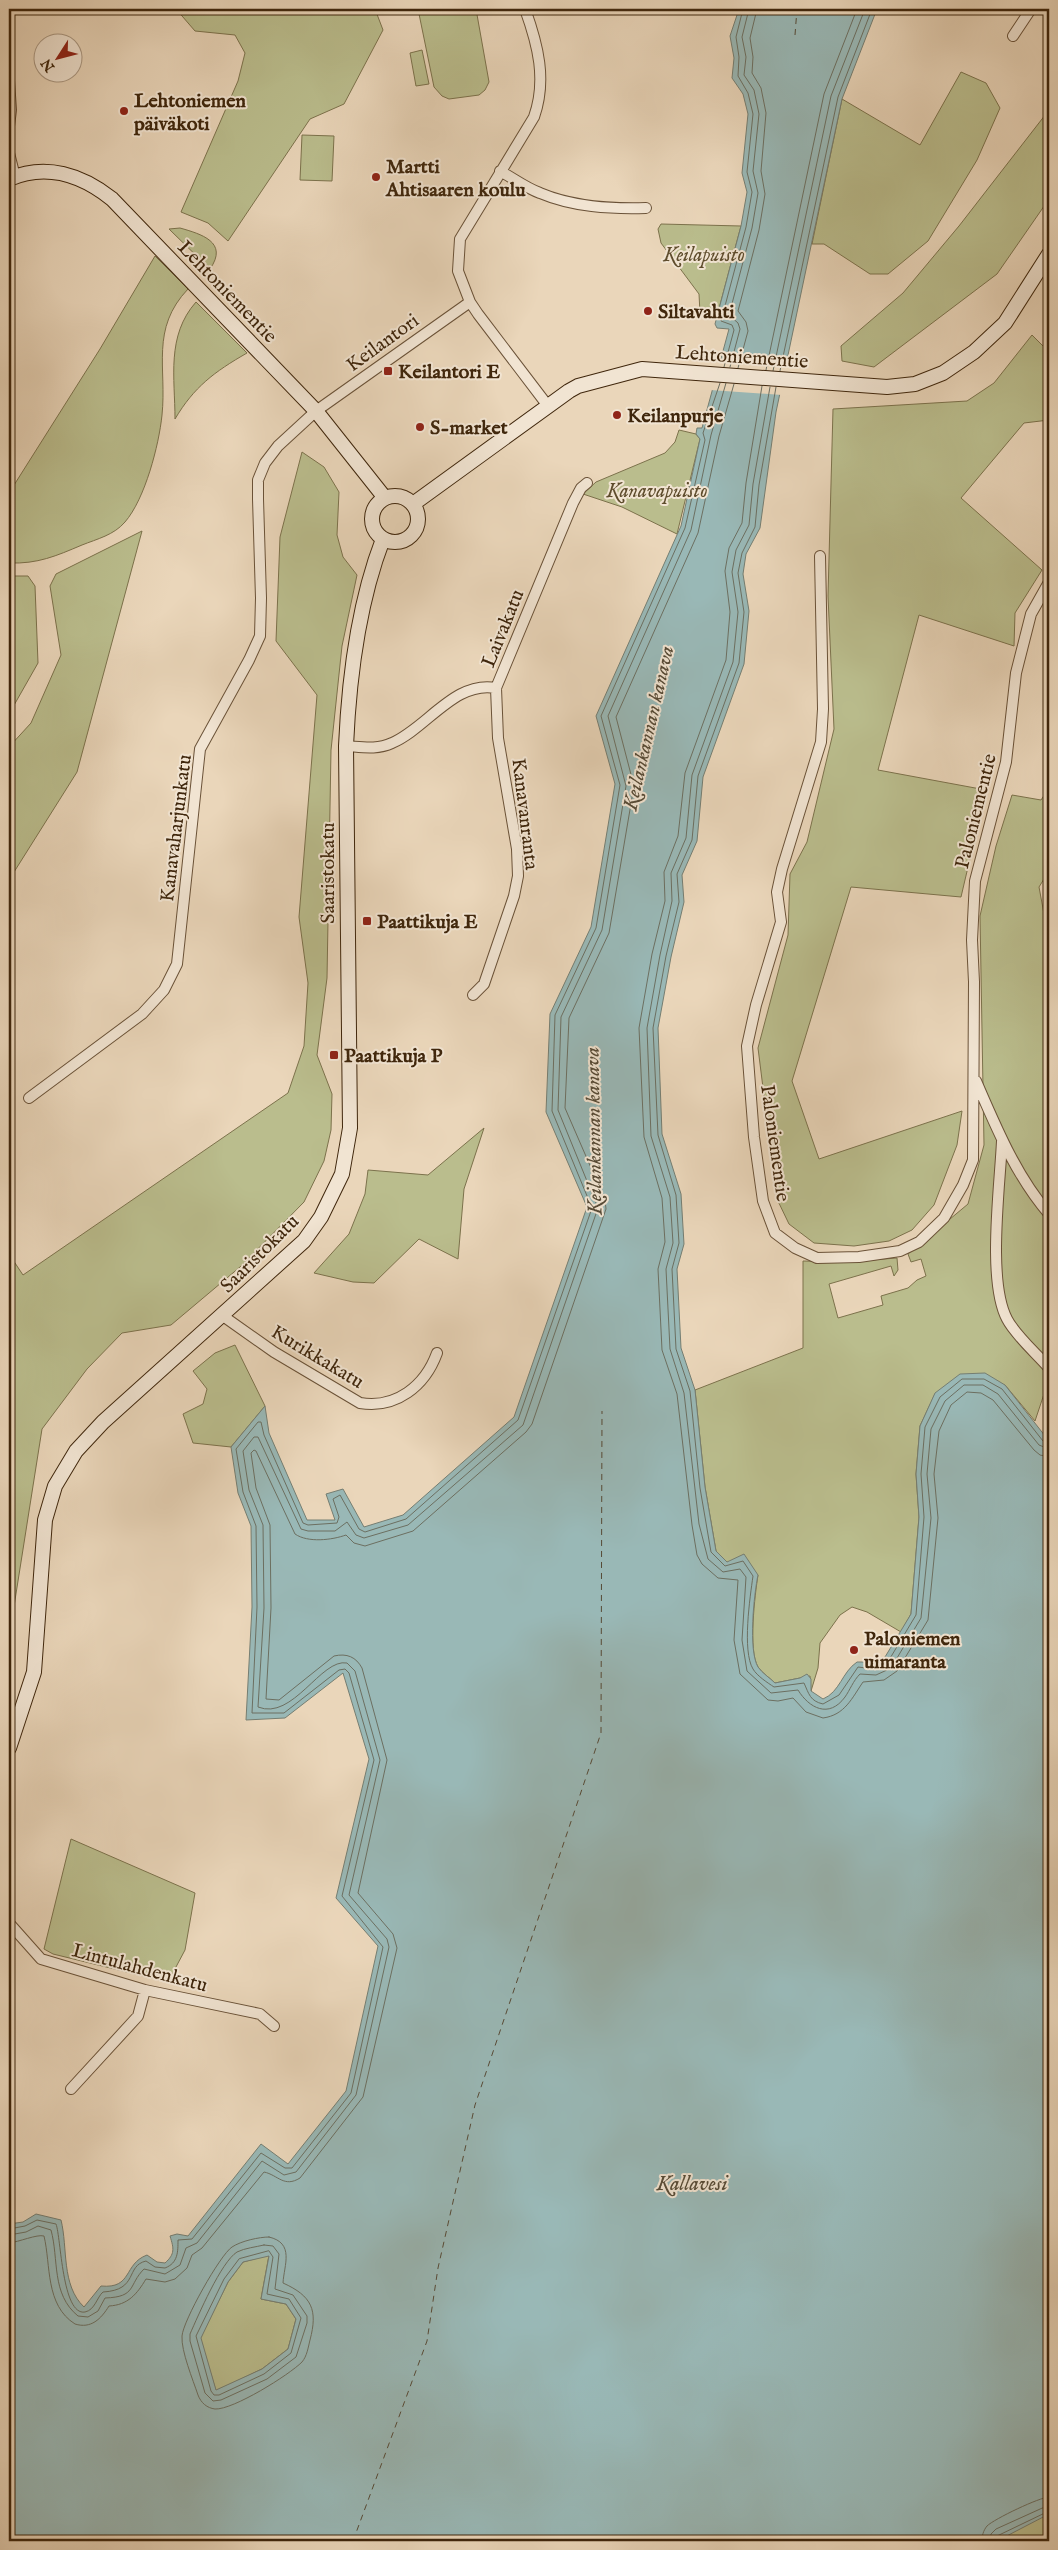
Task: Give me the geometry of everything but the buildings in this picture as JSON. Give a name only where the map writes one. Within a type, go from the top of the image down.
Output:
[{"type":"main road","name":"Lehtoniementie","points":[[12,178],[33,172],[72,174],[100,189],[134,221],[316,411],[385,498]]},
{"type":"main road","name":"Lehtoniementie","points":[[413,504],[578,386],[642,369],[887,387],[915,384],[943,373],[974,352],[1005,323],[1049,254]]},
{"type":"main road","points":[[403,497],[413,504],[418,516],[416,529],[413,534],[395,542],[383,538],[374,528],[372,514],[379,502],[385,498],[403,497]]},
{"type":"main road","name":"Saaristokatu","points":[[9,1748],[34,1672],[45,1520],[55,1486],[76,1450],[102,1422],[223,1316],[304,1241],[321,1217],[342,1174],[350,1128],[346,746],[349,687],[376,556],[383,538]]},
{"type":"street","points":[[525,9],[538,57],[541,97],[534,117],[460,239],[458,270],[470,302],[548,406]]},
{"type":"street","points":[[1013,36],[1031,9]]},
{"type":"street","points":[[9,82],[11,110],[9,126]]},
{"type":"street","points":[[9,153],[12,178]]},
{"type":"street","points":[[500,171],[538,193],[563,202],[614,209],[646,208]]},
{"type":"street","name":"Keilantori","points":[[316,411],[470,302]]},
{"type":"street","name":"Kanavaharjunkatu","points":[[29,1098],[142,1014],[164,990],[178,964],[200,750],[260,636],[258,480],[264,463],[278,446],[316,411]]},
{"type":"street","name":"Laivakatu","points":[[346,746],[376,748],[393,743],[468,690],[484,686],[496,688],[573,503],[581,488],[588,483]]},
{"type":"street","name":"Paloniementie","points":[[820,556],[823,709],[821,742],[782,869],[777,892],[781,922],[756,1004],[748,1046],[754,1137],[764,1201],[775,1233],[795,1248],[817,1258],[882,1255],[900,1251],[919,1242],[944,1218],[964,1185],[973,1160],[972,940],[976,881],[1006,762],[1016,674],[1031,614],[1049,582]]},
{"type":"street","name":"Kanavanranta","points":[[473,995],[484,984],[514,896],[518,876],[517,849],[498,738],[496,688]]},
{"type":"street","points":[[974,1078],[1002,1141],[1038,1202],[1049,1214]]},
{"type":"street","points":[[1002,1141],[996,1264],[1000,1300],[1007,1320],[1049,1368]]},
{"type":"street","name":"Kurikkakatu","points":[[223,1316],[274,1352],[360,1403],[376,1405],[393,1401],[417,1385],[432,1369],[437,1353]]},
{"type":"street","name":"Lintulahdenkatu","points":[[9,1922],[40,1959],[145,1990],[260,2014],[274,2026]]},
{"type":"street","points":[[71,2089],[138,2016],[145,1990]]},
{"type":"green space","points":[[176,9],[375,9],[383,30],[344,104],[310,119],[228,241],[208,223],[181,212],[238,81],[245,53],[235,35],[195,31]]},
{"type":"green space","points":[[418,9],[476,9],[489,82],[485,90],[479,95],[449,99],[442,96],[434,87]]},
{"type":"green space","points":[[422,50],[429,84],[416,86],[410,53]]},
{"type":"green space","points":[[961,72],[986,83],[1000,108],[977,160],[928,241],[888,274],[870,274],[824,244],[812,244],[842,99],[920,145]]},
{"type":"green space","points":[[1049,110],[1049,199],[997,274],[874,367],[842,361],[841,346],[903,293],[959,226]]},
{"type":"green space","points":[[302,135],[334,136],[332,181],[300,180]]},
{"type":"green space","name":"Keilapuisto","points":[[661,224],[741,226],[717,316],[700,313],[699,294],[661,243],[658,229]]},
{"type":"green space","points":[[180,228],[204,236],[214,246],[216,252],[215,260],[210,269],[169,229]]},
{"type":"green space","points":[[155,256],[188,289],[176,304],[164,334],[162,415],[150,471],[139,500],[125,522],[105,536],[47,558],[29,562],[9,563],[9,493],[100,349]]},
{"type":"green space","points":[[196,302],[247,353],[224,367],[197,389],[175,419],[174,358],[176,343],[186,315]]},
{"type":"green space","points":[[1032,335],[1049,352],[1049,420],[1024,423],[961,498],[1042,570],[1015,613],[1014,646],[919,615],[878,770],[986,790],[961,897],[851,887],[792,1081],[819,1159],[962,1111],[957,1145],[934,1205],[912,1230],[889,1241],[854,1246],[814,1243],[789,1224],[777,1199],[758,1048],[788,935],[790,874],[807,842],[834,729],[828,596],[833,409],[967,401],[994,383]]},
{"type":"green space","name":"Kanavapuisto","points":[[679,430],[696,434],[700,439],[677,534],[622,507],[583,494],[596,482],[665,453],[675,442]]},
{"type":"green space","points":[[302,452],[324,467],[339,492],[337,535],[343,557],[357,575],[342,646],[331,750],[327,978],[317,1055],[332,1094],[331,1130],[324,1161],[304,1202],[240,1267],[171,1325],[122,1333],[87,1369],[42,1429],[9,1638],[9,1254],[23,1275],[288,1093],[304,1046],[308,983],[299,917],[317,695],[276,641],[280,537]]},
{"type":"green space","points":[[142,531],[77,772],[9,880],[9,747],[31,723],[61,655],[50,586],[56,574]]},
{"type":"green space","points":[[9,576],[28,576],[35,586],[38,663],[9,714]]},
{"type":"green space","points":[[1049,788],[1049,871],[1039,887],[1049,941],[1049,1379],[1035,1421],[1005,1385],[935,1394],[920,1426],[916,1474],[919,1517],[911,1614],[901,1632],[867,1612],[852,1607],[840,1615],[820,1643],[818,1668],[811,1691],[810,1676],[775,1683],[758,1667],[753,1649],[753,1622],[758,1575],[727,1562],[716,1551],[705,1487],[695,1390],[803,1348],[803,1261],[844,1262],[897,1258],[898,1270],[894,1276],[891,1266],[829,1284],[838,1318],[883,1305],[881,1296],[908,1288],[917,1280],[926,1276],[921,1259],[911,1262],[908,1254],[968,1204],[984,1145],[980,916],[996,846],[1012,795],[1041,800]]},
{"type":"green space","points":[[484,1128],[464,1189],[458,1259],[419,1239],[374,1283],[353,1282],[314,1273],[349,1234],[365,1194],[368,1170],[428,1175]]},
{"type":"green space","points":[[235,1345],[265,1406],[231,1447],[193,1443],[183,1414],[203,1404],[207,1389],[193,1371],[215,1353]]},
{"type":"green space","points":[[71,1839],[195,1893],[185,1950],[168,1982],[53,1954],[44,1949]]},
{"type":"green space","points":[[269,2255],[261,2299],[286,2304],[296,2319],[288,2349],[262,2369],[216,2391],[200,2338],[228,2282],[243,2262]]},
{"type":"green space","points":[[1049,2484],[1049,2541],[991,2541]]},
{"type":"water","name":"Kallavesi","points":[[739,9],[877,9],[842,99],[776,412],[760,528],[746,554],[743,574],[749,611],[744,664],[703,777],[697,841],[682,875],[684,902],[671,957],[658,1028],[662,1134],[681,1194],[684,1244],[677,1269],[681,1348],[695,1390],[705,1487],[716,1551],[727,1562],[744,1554],[758,1575],[754,1608],[753,1648],[758,1667],[775,1683],[800,1678],[807,1674],[811,1679],[811,1691],[823,1699],[833,1692],[857,1662],[879,1662],[885,1657],[911,1614],[919,1517],[916,1474],[920,1426],[935,1393],[960,1374],[985,1373],[1005,1385],[1049,1441],[1049,2514],[997,2541],[9,2541],[9,2224],[23,2222],[36,2214],[61,2220],[68,2277],[77,2298],[84,2307],[101,2286],[111,2286],[123,2280],[139,2259],[147,2255],[157,2262],[165,2263],[171,2257],[173,2251],[170,2236],[177,2234],[188,2236],[261,2144],[288,2164],[346,2091],[378,1946],[336,1898],[369,1759],[343,1673],[285,1718],[246,1720],[252,1607],[251,1526],[238,1493],[231,1447],[265,1406],[269,1433],[307,1520],[335,1520],[326,1494],[343,1489],[364,1527],[403,1515],[514,1417],[587,1207],[546,1112],[550,1014],[591,927],[615,784],[596,716],[681,526],[700,439],[696,434],[697,428],[702,428],[729,329],[717,328],[715,324],[741,226],[747,192],[742,173],[748,114],[743,94],[732,78],[734,58],[730,36]],"holes":[[[269,2256],[261,2299],[286,2304],[296,2319],[288,2349],[262,2369],[216,2390],[201,2338],[228,2282],[243,2262]]]},
{"type":"pier","points":[[718,362],[788,367],[782,395],[710,390]]},
{"type":"ferry route","points":[[795,35],[797,9]]},
{"type":"ferry route","points":[[353,2541],[427,2341],[438,2268],[475,2105],[601,1733],[602,1411]]},
{"type":"place","name":"Lehtoniemen päiväkoti","points":[[124,111]]},
{"type":"place","name":"Martti Ahtisaaren koulu","points":[[376,177]]},
{"type":"place","name":"Siltavahti","points":[[648,311]]},
{"type":"place","name":"Keilantori E","points":[[388,371]]},
{"type":"place","name":"Keilanpurje","points":[[617,415]]},
{"type":"place","name":"S-market","points":[[420,427]]},
{"type":"place","name":"Paattikuja E","points":[[367,921]]},
{"type":"place","name":"Paattikuja P","points":[[334,1055]]},
{"type":"place","name":"Paloniemen uimaranta","points":[[854,1650]]},
{"type":"water label","name":"Keilankannan kanava","points":[[648,728]]},
{"type":"water label","name":"Keilankannan kanava","points":[[593,1131]]}]
